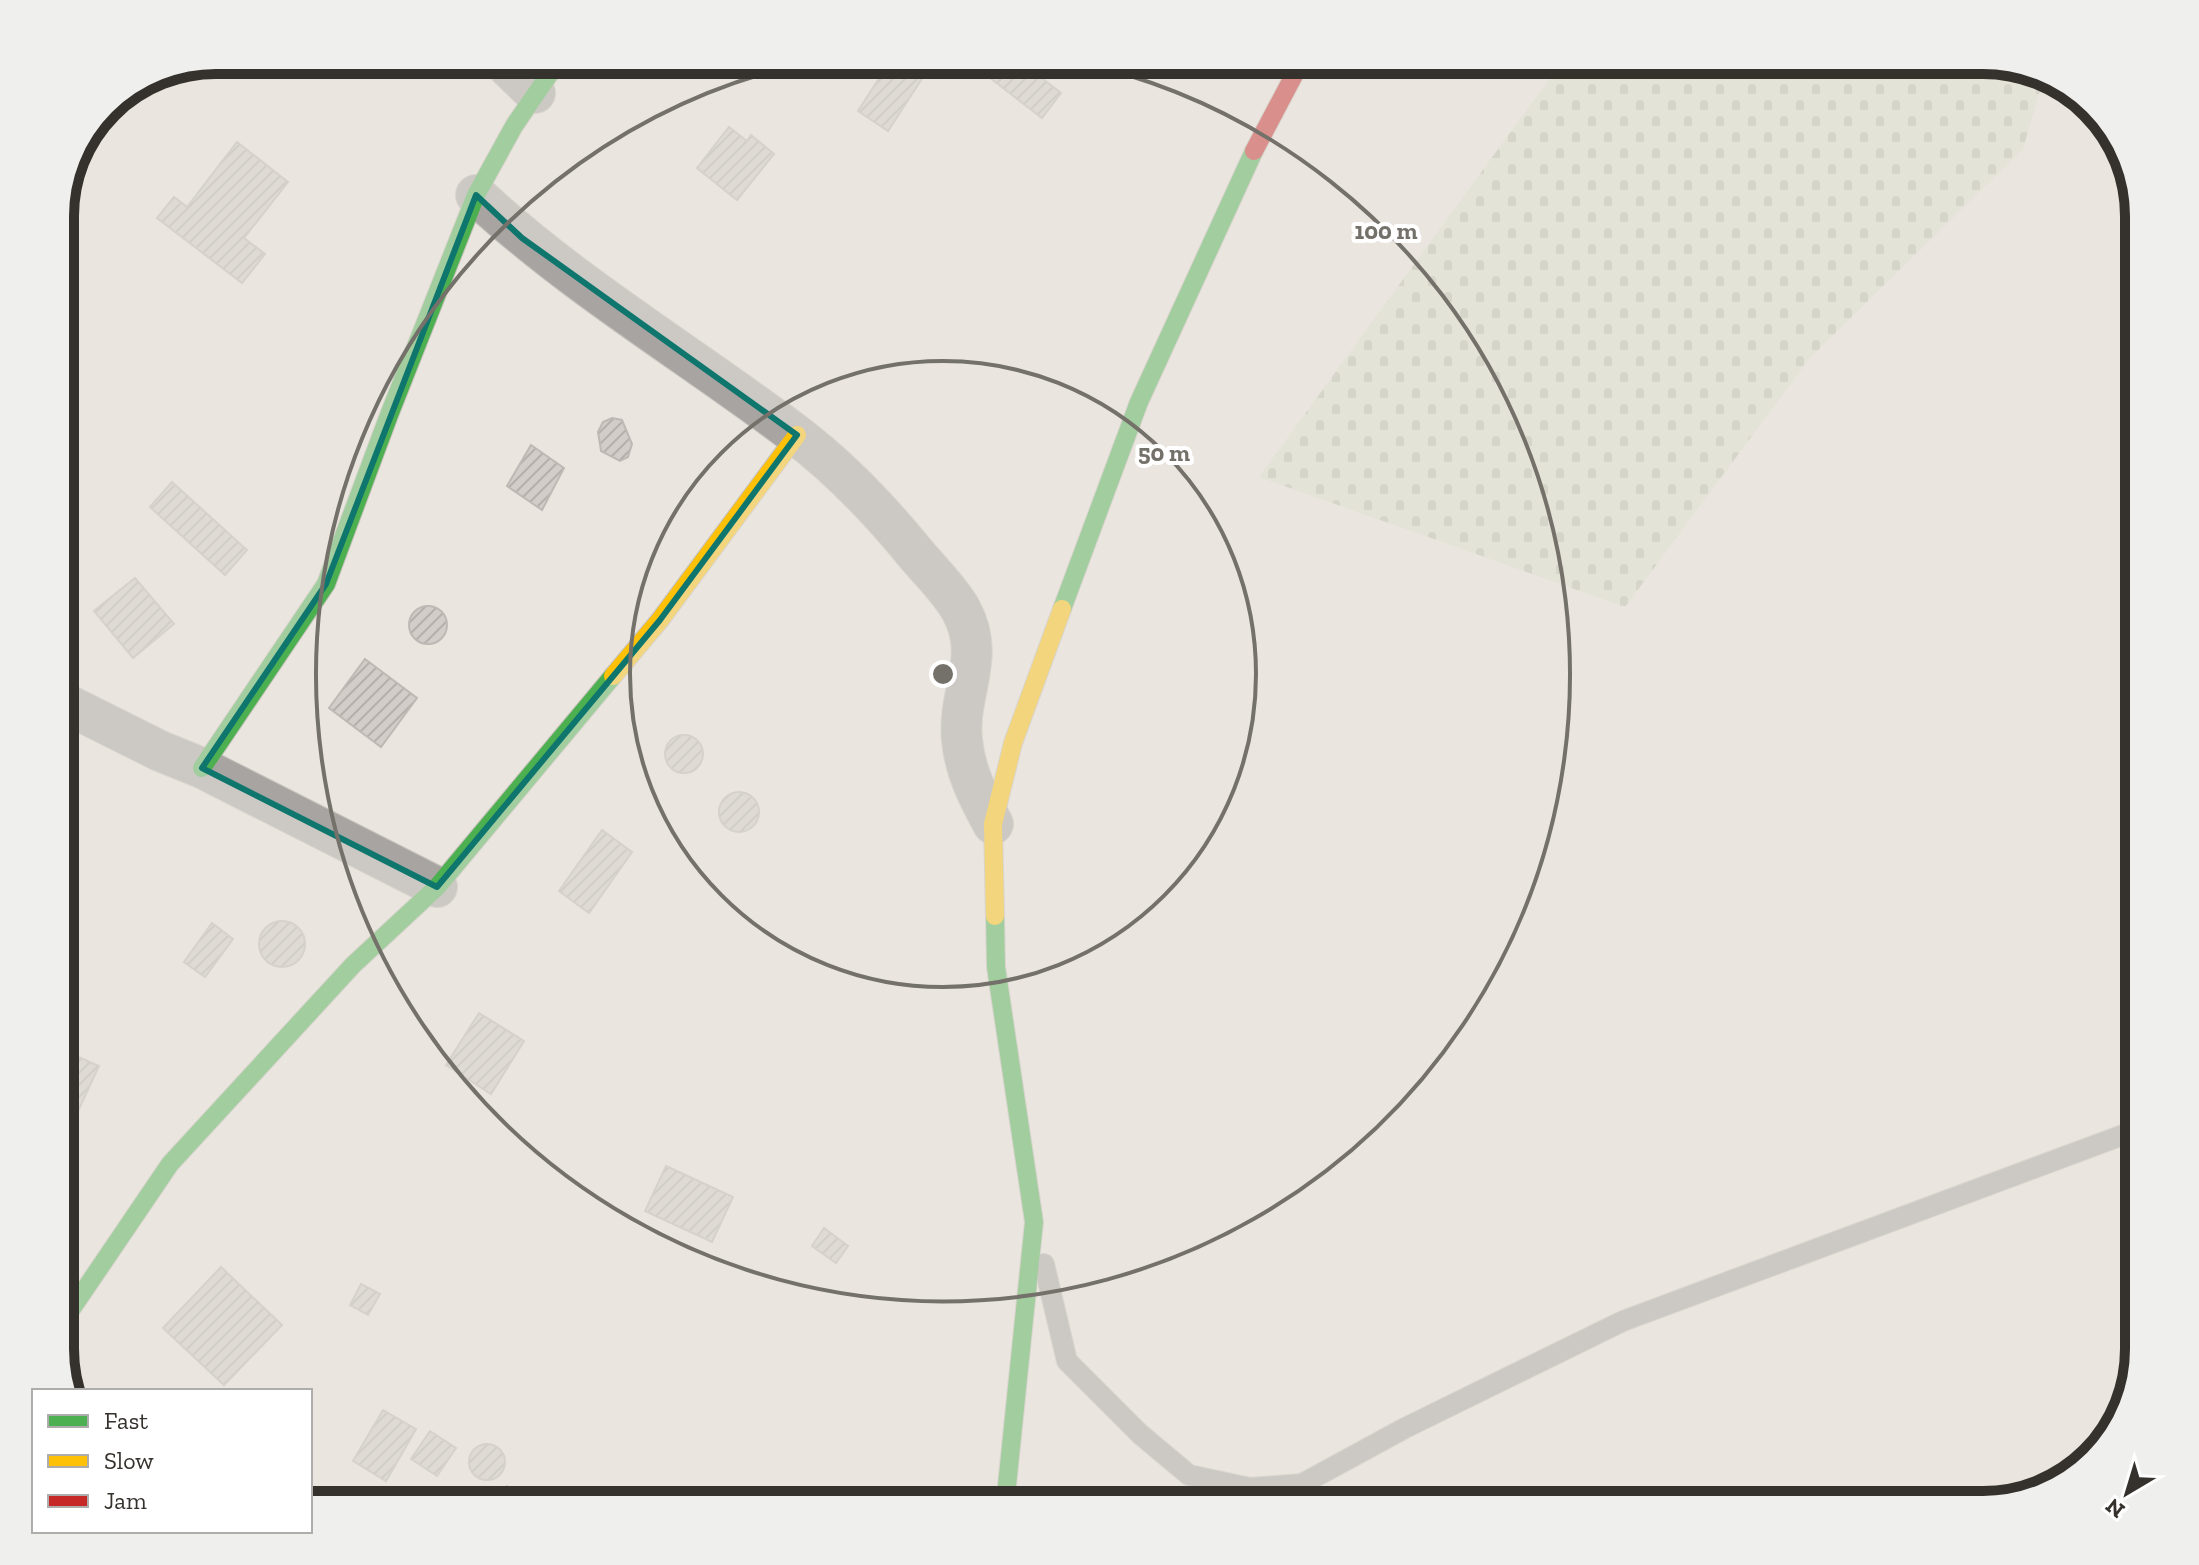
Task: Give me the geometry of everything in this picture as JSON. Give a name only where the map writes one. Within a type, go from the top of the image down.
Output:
[{"type":"street","points":[[515,74],[535,93]]},
{"type":"street","points":[[202,768],[326,584],[476,195],[549,74]]},
{"type":"street","points":[[1006,1491],[1034,1222],[996,967],[993,824],[1013,743],[1139,402],[1243,172],[1295,74]]},
{"type":"street","points":[[476,195],[522,238],[661,341],[797,435],[888,519],[960,607],[971,631],[973,656],[961,737],[968,777],[993,824]]},
{"type":"street","points":[[74,1305],[170,1164],[353,965],[437,887],[660,620],[797,435]]},
{"type":"street","points":[[74,708],[202,768],[437,887]]},
{"type":"lane","points":[[1034,1222],[1067,1361],[1140,1434],[1189,1475],[1250,1488],[1302,1484],[1405,1428],[1623,1321],[2125,1134]]},
{"type":"highlighted area","points":[[476,195],[522,238],[797,435],[660,620],[437,887],[202,768],[326,584]]},
{"type":"green space","points":[[1553,74],[1983,74],[2011,77],[2041,87],[2023,149],[1809,359],[1625,607],[1259,477]]},
{"type":"building","points":[[882,74],[925,74],[888,131],[858,111]]},
{"type":"building","points":[[985,74],[1036,74],[1061,93],[1042,118]]},
{"type":"building","points":[[729,127],[747,141],[751,135],[774,154],[737,200],[697,168]]},
{"type":"building","points":[[237,142],[288,182],[244,238],[265,254],[242,283],[157,218],[174,197],[187,207]]},
{"type":"building","points":[[612,418],[622,420],[632,444],[628,457],[620,461],[601,451],[598,432],[603,422]]},
{"type":"building","points":[[531,445],[564,468],[542,510],[507,486]]},
{"type":"building","points":[[172,482],[247,550],[225,575],[150,507]]},
{"type":"building","points":[[135,578],[174,624],[133,658],[94,611]]},
{"type":"building","points":[[428,606],[441,612],[447,625],[441,638],[428,644],[415,638],[409,625],[415,612]]},
{"type":"building","points":[[365,659],[417,698],[381,747],[329,708]]},
{"type":"building","points":[[684,735],[697,741],[703,754],[697,767],[684,773],[671,767],[665,754],[671,741]]},
{"type":"building","points":[[739,792],[753,798],[759,812],[753,826],[739,832],[725,826],[719,812],[725,798]]},
{"type":"building","points":[[602,830],[632,852],[589,913],[559,891]]},
{"type":"building","points":[[282,921],[298,928],[305,944],[298,960],[282,967],[266,960],[259,944],[266,928]]},
{"type":"building","points":[[212,923],[233,939],[205,977],[184,962]]},
{"type":"building","points":[[479,1013],[524,1041],[491,1094],[446,1065]]},
{"type":"building","points":[[74,1055],[99,1066],[74,1120]]},
{"type":"building","points":[[666,1166],[733,1197],[712,1242],[645,1211]]},
{"type":"building","points":[[824,1228],[848,1246],[836,1263],[812,1246]]},
{"type":"building","points":[[221,1267],[282,1325],[224,1385],[163,1328]]},
{"type":"building","points":[[361,1284],[380,1294],[368,1315],[350,1305]]},
{"type":"building","points":[[383,1410],[416,1429],[386,1481],[353,1461]]},
{"type":"building","points":[[430,1431],[456,1448],[437,1476],[411,1459]]},
{"type":"building","points":[[487,1444],[500,1449],[505,1462],[500,1475],[487,1480],[474,1475],[469,1462],[474,1449]]},
{"type":"traffic: fast","points":[[202,768],[326,584],[476,195],[514,126],[549,74]]},
{"type":"traffic: fast","points":[[1062,609],[1139,402],[1254,151]]},
{"type":"traffic: fast","points":[[74,1305],[170,1164],[353,965],[437,887],[613,676]]},
{"type":"traffic: fast","points":[[995,916],[996,967],[1034,1222],[1006,1491]]},
{"type":"traffic: slow","points":[[613,676],[660,620],[797,435]]},
{"type":"traffic: slow","points":[[995,916],[993,824],[1013,743],[1062,609]]},
{"type":"traffic: jam","points":[[1254,151],[1295,74]]}]
